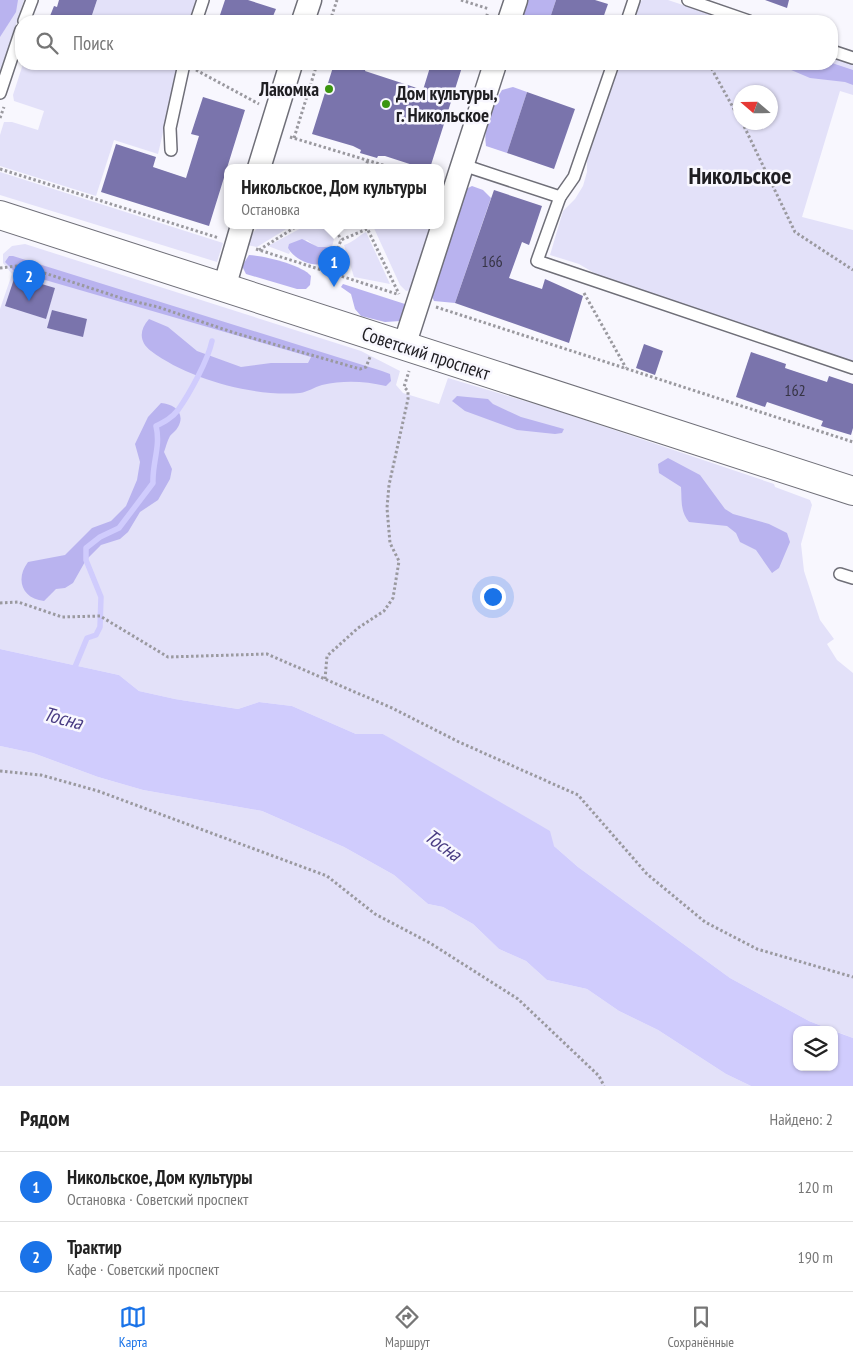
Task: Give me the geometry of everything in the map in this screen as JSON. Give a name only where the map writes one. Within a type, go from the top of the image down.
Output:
[{"type":"main road","name":"Советский проспект","points":[[0,215],[224,288],[407,356],[853,491]]},
{"type":"street","points":[[306,15],[310,0]]},
{"type":"street","points":[[511,15],[516,0]]},
{"type":"street","points":[[261,164],[289,70]]},
{"type":"street","points":[[444,224],[493,70]]},
{"type":"street","points":[[407,356],[419,301],[442,229]]},
{"type":"street","points":[[224,288],[240,234]]},
{"type":"lane","points":[[26,15],[32,0]]},
{"type":"lane","points":[[198,15],[203,0]]},
{"type":"lane","points":[[629,15],[634,0]]},
{"type":"lane","points":[[688,0],[732,15]]},
{"type":"lane","points":[[0,93],[15,48]]},
{"type":"lane","points":[[838,52],[853,58]]},
{"type":"lane","points":[[172,150],[170,128],[187,70]]},
{"type":"lane","points":[[610,70],[574,177],[560,197],[538,261],[853,368]]},
{"type":"lane","points":[[463,165],[560,197]]},
{"type":"lane","points":[[840,574],[853,578]]},
{"type":"path","points":[[332,15],[337,0]]},
{"type":"path","points":[[462,0],[489,9]]},
{"type":"path","points":[[196,70],[267,108]]},
{"type":"path","points":[[294,138],[315,70]]},
{"type":"path","points":[[712,70],[733,107]]},
{"type":"path","points":[[271,130],[380,164]]},
{"type":"path","points":[[745,130],[795,232],[853,270]]},
{"type":"path","points":[[366,164],[368,160]]},
{"type":"path","points":[[0,169],[240,234],[258,250],[853,442]]},
{"type":"path","points":[[258,250],[292,229]]},
{"type":"path","points":[[336,229],[341,240]]},
{"type":"path","points":[[329,272],[341,240],[363,229]]},
{"type":"path","points":[[368,229],[397,294]]},
{"type":"path","points":[[0,268],[26,267],[124,299],[158,307],[236,334],[360,369],[366,367],[372,352]]},
{"type":"path","points":[[574,274],[626,369]]},
{"type":"path","points":[[325,679],[327,656],[358,628],[384,611],[393,598],[399,560],[390,543],[387,508],[389,485],[408,399],[408,391],[404,387],[407,356]]},
{"type":"path","points":[[0,603],[18,602],[62,617],[100,616],[168,657],[267,654],[325,679],[578,795],[647,874],[706,922],[756,950],[853,977]]},
{"type":"path","points":[[0,771],[40,775],[98,791],[327,876],[375,914],[430,943],[518,998],[599,1076],[604,1086]]},
{"type":"shaded area","points":[[0,0],[24,0],[19,15],[15,15],[15,27],[0,73]]},
{"type":"shaded area","points":[[0,0],[18,0],[16,12],[0,37]]},
{"type":"shaded area","points":[[97,0],[197,0],[192,15],[92,15]]},
{"type":"shaded area","points":[[527,0],[556,0],[551,15],[522,15]]},
{"type":"shaded area","points":[[668,0],[713,15],[635,15],[640,1]]},
{"type":"shaded area","points":[[838,58],[853,63],[853,95],[840,91],[802,217],[853,230],[853,365],[601,277],[579,264],[550,255],[563,211],[575,199],[583,186],[587,172],[587,160],[617,70],[838,70]]},
{"type":"shaded area","points":[[838,65],[853,70],[853,85],[845,82],[810,78],[791,70],[838,70]]},
{"type":"shaded area","points":[[21,70],[178,70],[158,154],[114,140],[96,196],[0,166],[0,135],[4,122],[12,122],[38,130],[44,111],[14,101],[13,95]]},
{"type":"shaded area","points":[[513,87],[527,92],[507,153],[486,146],[485,138],[491,110],[502,90]]},
{"type":"shaded area","points":[[0,172],[223,243],[217,262],[0,195]]},
{"type":"shaded area","points":[[472,186],[483,190],[491,198],[455,303],[434,301],[430,292],[464,190]]},
{"type":"shaded area","points":[[257,229],[286,229],[257,247],[247,245],[248,237]]},
{"type":"shaded area","points":[[299,229],[329,229],[334,239],[331,251],[327,247],[318,248],[307,240],[288,248],[289,254],[268,246]]},
{"type":"shaded area","points":[[374,229],[436,229],[411,290],[406,291],[400,285]]},
{"type":"shaded area","points":[[366,232],[390,284],[354,277],[344,245]]},
{"type":"shaded area","points":[[302,239],[318,247],[327,247],[331,251],[328,262],[311,264],[295,256],[288,248],[289,244]]},
{"type":"shaded area","points":[[25,244],[361,351],[400,371],[396,385],[403,393],[439,404],[448,378],[558,411],[774,484],[775,487],[810,500],[812,505],[801,544],[804,571],[820,620],[834,639],[827,644],[837,660],[853,673],[853,1038],[838,1032],[838,1026],[822,1026],[809,1021],[730,978],[578,867],[554,846],[383,734],[356,734],[292,706],[259,702],[238,709],[175,699],[139,691],[119,675],[0,649],[0,309],[12,274],[3,263],[3,254],[12,246]]},
{"type":"shaded area","points":[[249,255],[273,259],[300,268],[311,276],[310,285],[306,289],[297,289],[246,274],[242,266]]},
{"type":"shaded area","points":[[9,256],[382,371],[390,374],[391,381],[386,386],[362,382],[338,382],[322,385],[300,393],[282,393],[242,389],[202,378],[166,361],[144,344],[142,340],[143,327],[149,319],[168,327],[197,351],[241,367],[271,363],[308,363],[311,357],[14,271],[5,262]]},
{"type":"shaded area","points":[[343,284],[408,305],[401,321],[385,322],[361,316],[355,309],[351,294],[341,287]]},
{"type":"shaded area","points":[[457,396],[488,399],[493,404],[521,417],[564,429],[562,433],[555,434],[517,430],[465,411],[452,401]]},
{"type":"shaded area","points":[[161,403],[174,407],[181,417],[178,427],[167,442],[164,452],[172,469],[170,479],[158,500],[140,512],[128,532],[120,539],[101,545],[86,560],[73,583],[65,588],[56,589],[44,601],[30,596],[23,587],[22,581],[24,568],[28,562],[65,555],[92,528],[111,521],[126,506],[137,480],[140,462],[135,444],[148,417]]},
{"type":"shaded area","points":[[668,458],[700,475],[725,509],[733,514],[769,524],[787,533],[790,542],[779,568],[772,573],[756,550],[740,542],[736,533],[727,526],[689,522],[683,510],[681,487],[659,473],[658,464]]},
{"type":"shaded area","points":[[0,746],[33,753],[98,777],[143,790],[262,811],[344,847],[394,875],[428,904],[443,907],[473,924],[499,949],[526,961],[547,980],[587,989],[619,1011],[658,1030],[726,1074],[751,1086],[0,1086]]},
{"type":"water","name":"Тосна","points":[[0,649],[119,675],[139,691],[175,699],[238,709],[259,702],[292,706],[356,734],[383,734],[550,831],[554,846],[578,867],[730,978],[822,1026],[793,1026],[793,1071],[838,1071],[838,1032],[853,1038],[853,1086],[751,1086],[726,1074],[658,1030],[619,1011],[587,989],[547,980],[526,961],[499,949],[473,924],[443,907],[428,904],[394,875],[344,847],[262,811],[143,790],[98,777],[33,753],[0,746]]},
{"type":"building","points":[[59,0],[97,0],[92,15],[50,15],[54,6],[57,7]]},
{"type":"building","points":[[225,0],[248,0],[276,9],[274,15],[220,15]]},
{"type":"building","points":[[556,0],[595,0],[608,4],[604,15],[551,15]]},
{"type":"building","points":[[765,0],[789,0],[787,8]]},
{"type":"building","name":"Дом культуры, г. Никольское","points":[[332,70],[365,70],[423,90],[429,70],[461,70],[431,164],[410,164],[385,156],[378,156],[377,158],[360,153],[361,150],[353,146],[312,134]]},
{"type":"building","points":[[527,92],[575,109],[554,169],[507,153]]},
{"type":"building","points":[[203,97],[245,110],[228,164],[224,164],[224,178],[209,226],[101,192],[116,144],[156,157],[153,167],[186,178],[199,136],[191,134]]},
{"type":"building","points":[[494,190],[542,206],[529,245],[522,242],[509,278],[542,289],[545,279],[583,296],[569,343],[455,303]]},
{"type":"building","points":[[15,276],[55,288],[46,319],[5,306]]},
{"type":"building","points":[[52,310],[87,319],[83,337],[47,328]]},
{"type":"building","points":[[644,344],[663,351],[655,375],[636,368]]},
{"type":"building","points":[[751,352],[786,364],[785,368],[827,382],[829,376],[853,384],[853,428],[851,435],[821,426],[823,421],[767,402],[765,407],[736,397]]},
{"type":"waterway","points":[[75,667],[87,638],[96,635],[100,627],[101,597],[86,560],[86,548],[100,537],[119,528],[153,483],[158,441],[156,426],[173,415],[183,403],[203,367],[212,341]]},
{"type":"place","name":"Лакомка","points":[[329,89]]},
{"type":"place","name":"Дом культуры, г. Никольское","points":[[386,104]]},
{"type":"place","name":"Никольское, Дом культуры","points":[[334,287]]},
{"type":"place","name":"Трактир","points":[[29,301]]},
{"type":"district","name":"Никольское","points":[[740,176]]}]
